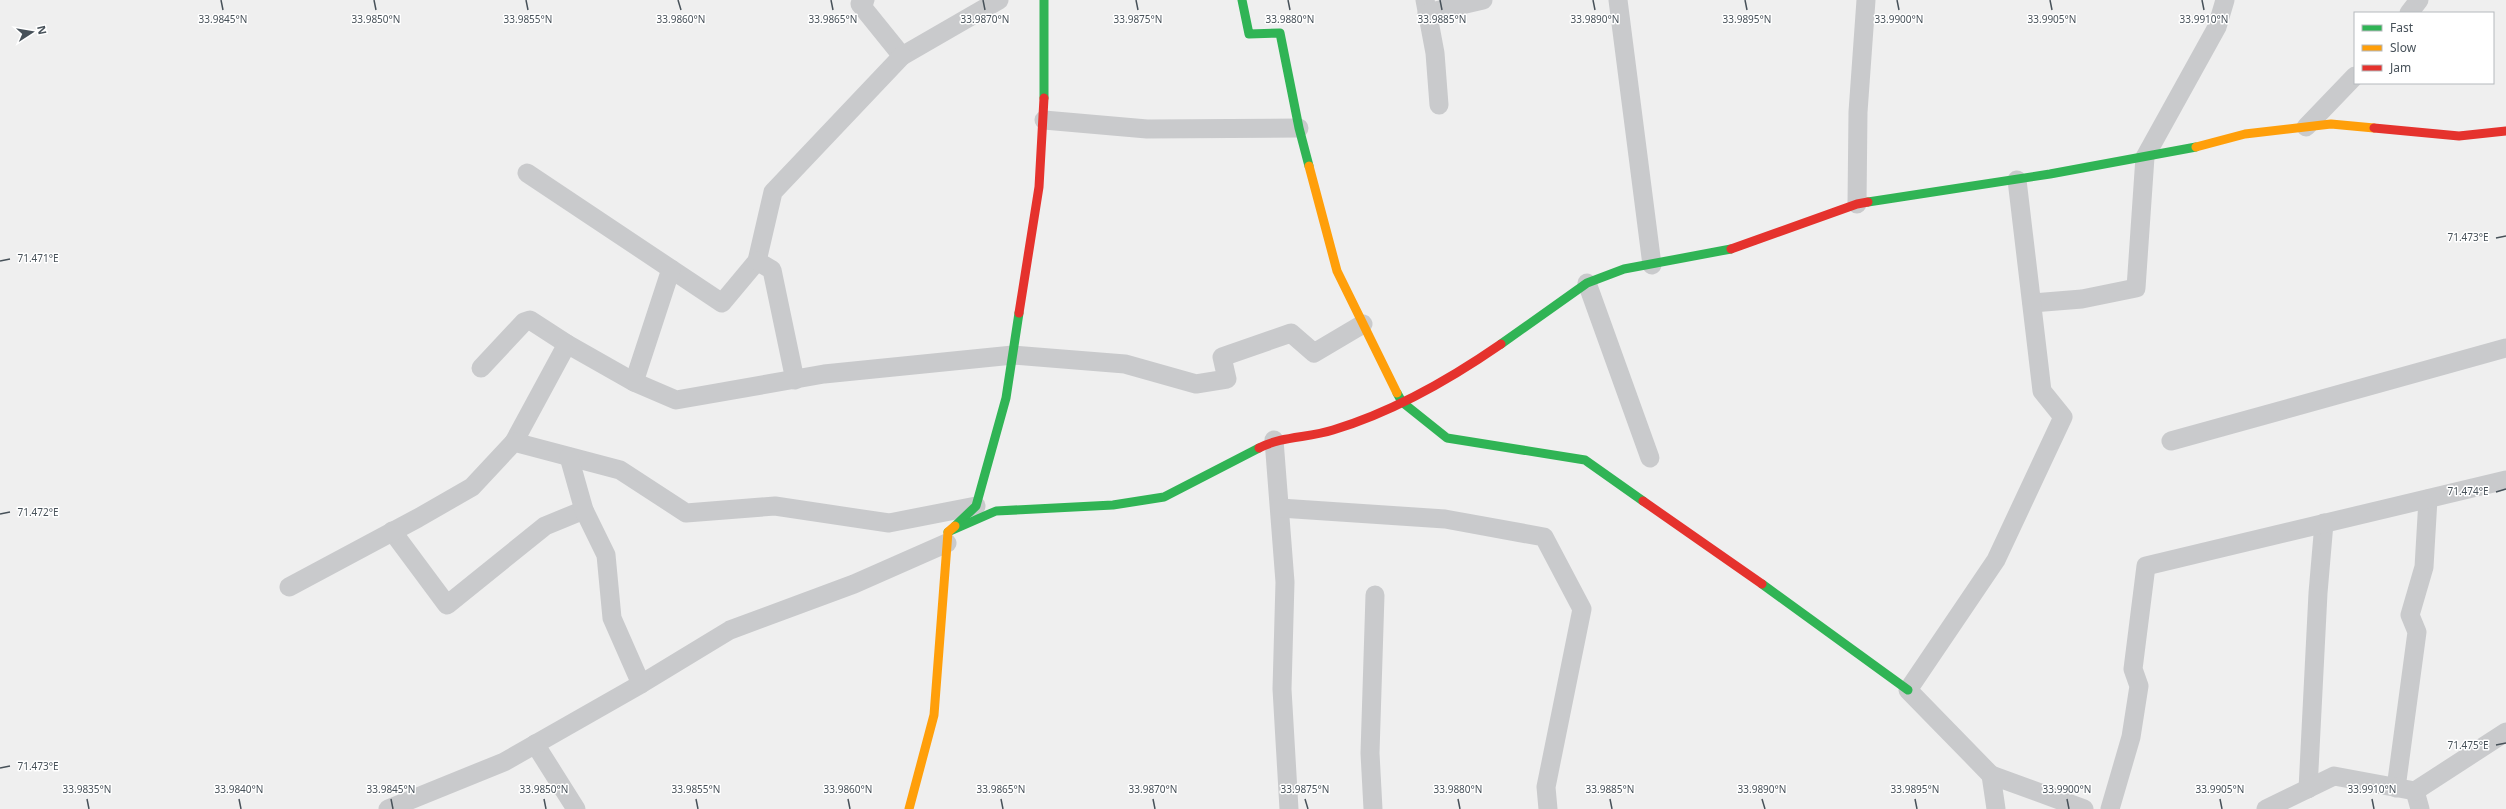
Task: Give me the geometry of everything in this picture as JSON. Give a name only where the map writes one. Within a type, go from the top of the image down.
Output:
[{"type":"street","points":[[865,0],[860,4],[902,56]]},
{"type":"street","points":[[527,173],[722,303],[757,261],[773,192],[902,56],[999,0]]},
{"type":"street","points":[[909,809],[934,715],[947,537],[976,506],[1006,398],[1039,187],[1044,120],[1044,0]]},
{"type":"street","points":[[1242,0],[1249,34],[1280,32],[1300,128],[1338,270],[1402,402],[1447,438],[1585,460],[1774,593],[1908,690],[1991,775],[2084,809]]},
{"type":"street","points":[[1439,105],[1436,54],[1426,6],[1483,0]]},
{"type":"street","points":[[1618,0],[1652,265]]},
{"type":"street","points":[[1857,204],[1858,112],[1866,0]]},
{"type":"street","points":[[2032,303],[2082,299],[2136,288],[2145,157],[2217,28],[2225,0]]},
{"type":"street","points":[[2410,12],[2419,0]]},
{"type":"street","points":[[2306,127],[2354,77]]},
{"type":"street","points":[[1044,120],[1147,129],[1300,128]]},
{"type":"street","points":[[388,809],[504,762],[640,684],[730,630],[854,584],[996,511],[1113,505],[1164,497],[1274,440],[1331,431],[1386,412],[1472,364],[1587,283],[1624,269],[1724,252],[1857,204],[2017,180],[2145,157],[2201,146],[2244,134],[2331,124],[2459,136],[2506,130]]},
{"type":"street","points":[[1908,690],[1996,560],[2063,417],[2042,391],[2017,180]]},
{"type":"street","points":[[757,261],[772,270],[795,380]]},
{"type":"street","points":[[634,382],[671,269]]},
{"type":"street","points":[[1587,283],[1650,458]]},
{"type":"street","points":[[482,368],[524,322],[530,320],[567,344],[634,382],[676,400],[824,374],[1013,355],[1125,364],[1196,384],[1227,379],[1222,357],[1291,333],[1314,353],[1363,324]]},
{"type":"street","points":[[289,586],[418,518],[472,487],[514,442],[567,344]]},
{"type":"street","points":[[2170,441],[2506,348]]},
{"type":"street","points":[[1274,440],[1285,582],[1282,689],[1289,809]]},
{"type":"street","points":[[514,442],[620,470],[686,513],[775,506],[889,523],[976,506]]},
{"type":"street","points":[[569,457],[584,510],[606,555],[612,618],[640,684]]},
{"type":"street","points":[[2110,809],[2131,737],[2139,686],[2133,669],[2146,566],[2506,480]]},
{"type":"street","points":[[2396,788],[2417,632],[2410,616],[2424,567],[2428,499]]},
{"type":"street","points":[[1280,508],[1445,519],[1544,536],[1582,609],[1546,787],[1548,809]]},
{"type":"street","points":[[392,531],[447,605],[545,526],[584,510]]},
{"type":"street","points":[[2308,789],[2318,594],[2324,523]]},
{"type":"street","points":[[1373,809],[1370,754],[1375,595]]},
{"type":"street","points":[[2266,809],[2334,776],[2396,788],[2418,800],[2506,732]]},
{"type":"street","points":[[535,744],[576,809]]},
{"type":"street","points":[[1991,775],[1996,809]]},
{"type":"traffic: fast","points":[[1044,0],[1044,98]]},
{"type":"traffic: fast","points":[[1242,0],[1249,34],[1280,33],[1299,128],[1309,166]]},
{"type":"traffic: fast","points":[[1868,202],[2050,174],[2196,147]]},
{"type":"traffic: fast","points":[[1501,344],[1587,283],[1624,269],[1731,249]]},
{"type":"traffic: fast","points":[[955,526],[976,506],[1006,398],[1019,313]]},
{"type":"traffic: fast","points":[[1397,393],[1402,402],[1447,438],[1585,460],[1643,501]]},
{"type":"traffic: fast","points":[[948,532],[996,511],[1113,505],[1164,497],[1259,448]]},
{"type":"traffic: fast","points":[[1762,584],[1908,690]]},
{"type":"traffic: slow","points":[[2196,147],[2245,134],[2331,124],[2374,128]]},
{"type":"traffic: slow","points":[[1309,166],[1337,271],[1397,393]]},
{"type":"traffic: slow","points":[[909,809],[934,715],[948,532],[955,526]]},
{"type":"traffic: jam","points":[[1019,313],[1039,187],[1044,98]]},
{"type":"traffic: jam","points":[[2374,128],[2459,136],[2506,131]]},
{"type":"traffic: jam","points":[[1731,249],[1857,204],[1868,202]]},
{"type":"traffic: jam","points":[[1259,448],[1277,441],[1324,433],[1377,414],[1420,394],[1501,344]]},
{"type":"traffic: jam","points":[[1643,501],[1762,584]]}]
